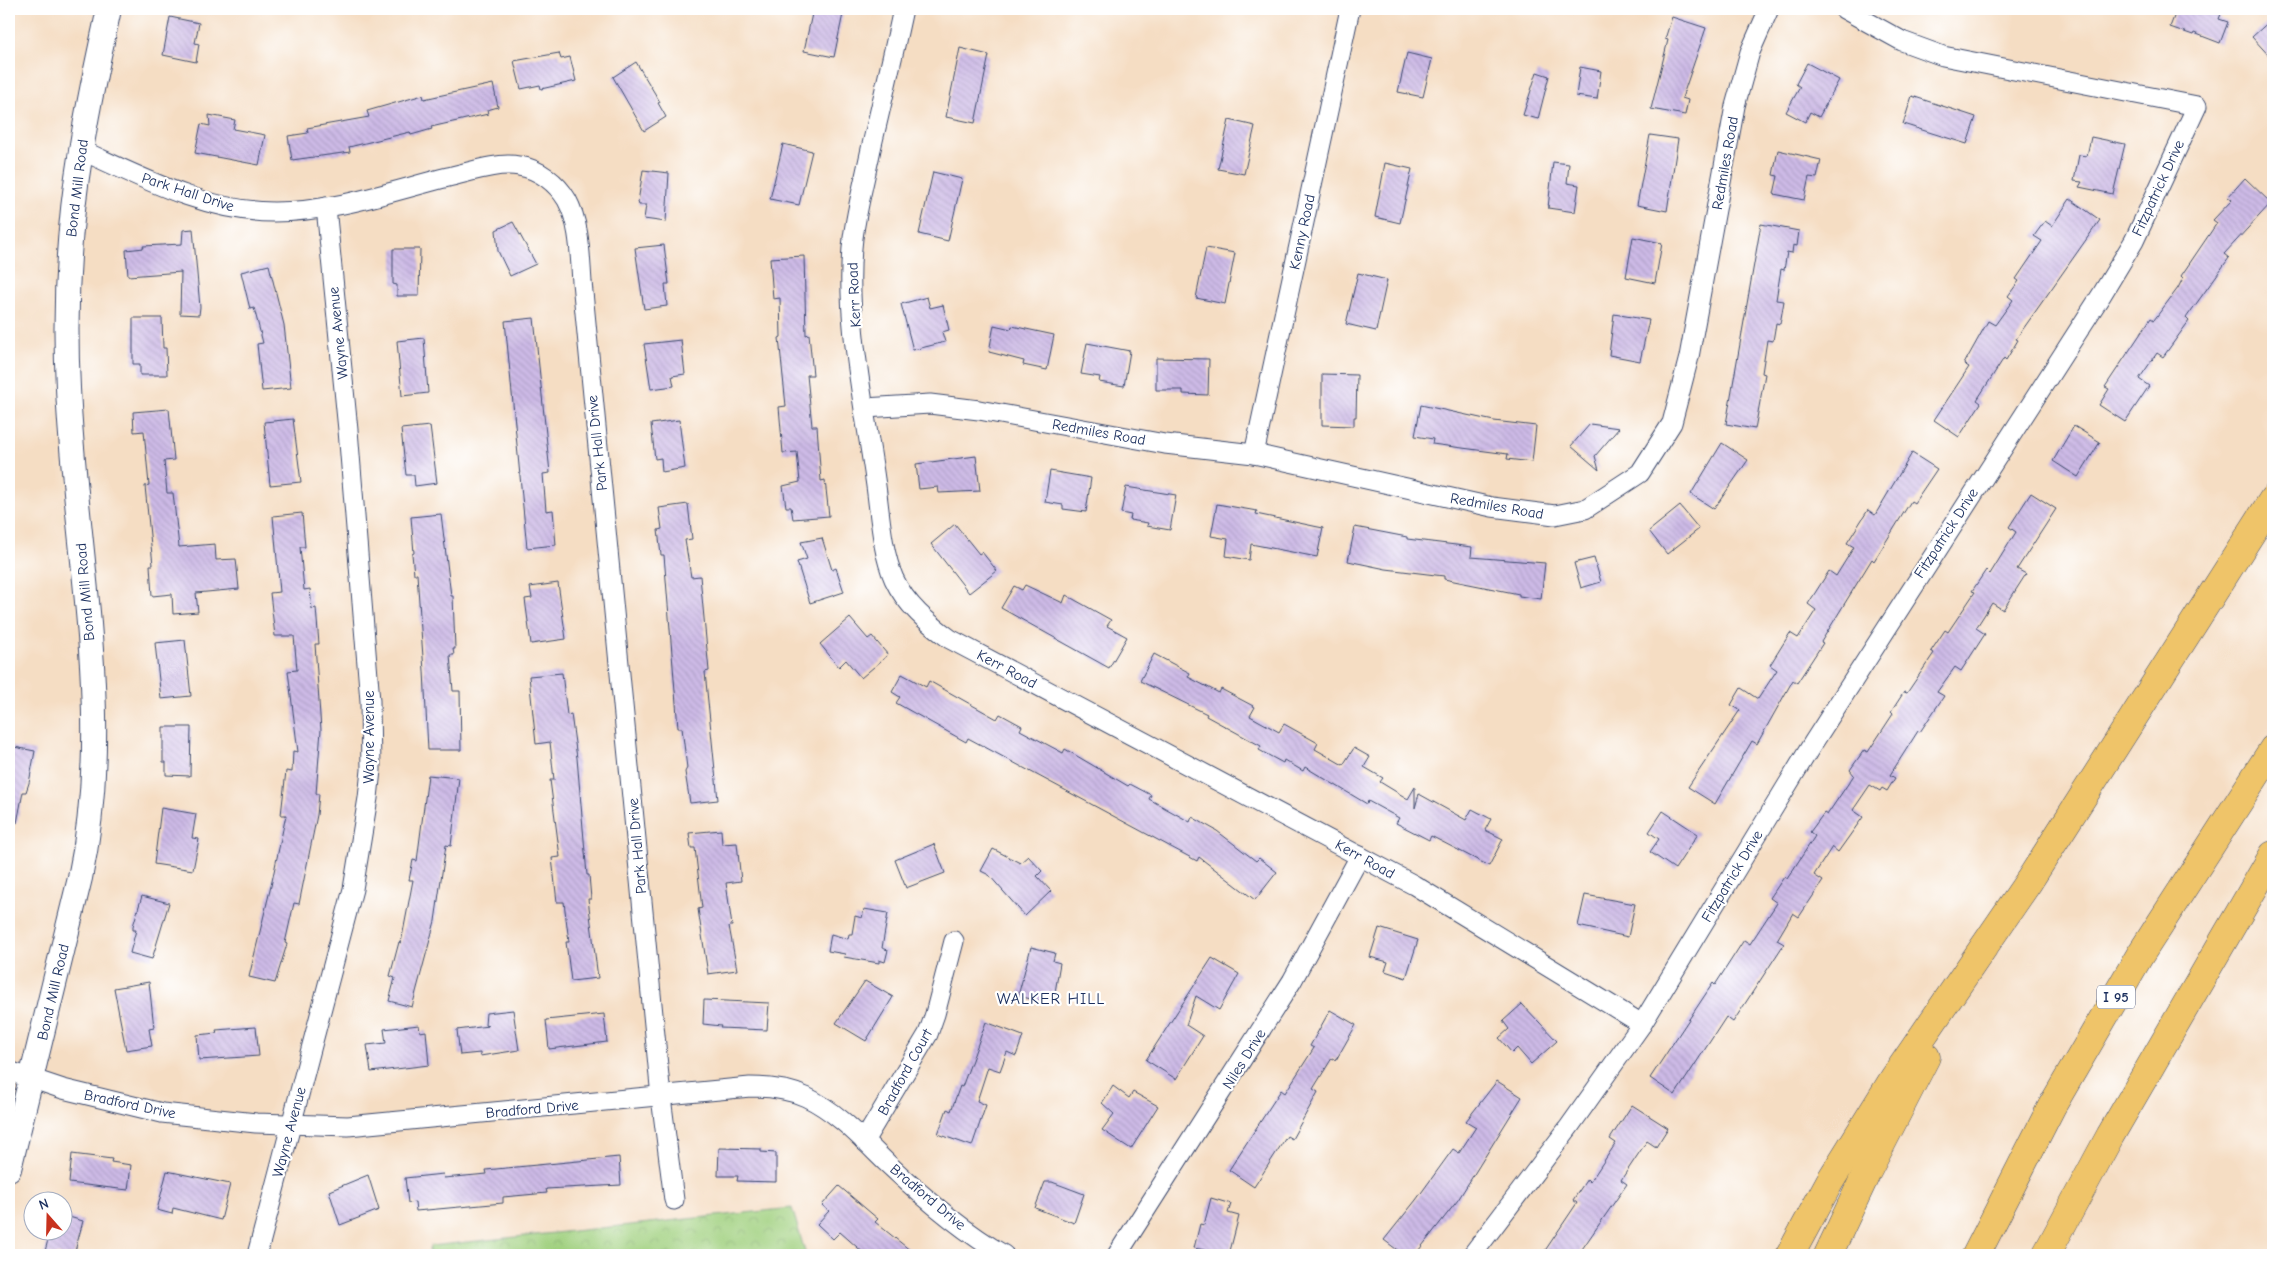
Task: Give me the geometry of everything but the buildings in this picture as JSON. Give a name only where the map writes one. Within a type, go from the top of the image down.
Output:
[{"type":"highway","points":[[1790,1255],[1830,1181],[1894,1078],[2029,881],[2273,499]]},
{"type":"highway","name":"I 95","points":[[1976,1255],[2052,1106],[2140,956],[2273,749]]},
{"type":"highway","points":[[2046,1255],[2110,1136],[2273,855]]},
{"type":"highway","points":[[1828,1255],[1867,1172],[1933,1044],[2029,881]]},
{"type":"highway","points":[[2061,1255],[2117,1140],[2194,992]]},
{"type":"street","name":"Bond Mill Road","points":[[9,1169],[87,846],[94,781],[95,714],[93,675],[71,432],[67,360],[67,296],[72,217],[81,150],[109,9]]},
{"type":"street","name":"Kerr Road","points":[[903,9],[853,238],[851,274],[852,311],[890,568],[905,597],[929,623],[950,639],[1434,897],[1642,1024]]},
{"type":"street","name":"Kenny Road","points":[[1254,454],[1350,9]]},
{"type":"street","name":"Redmiles Road","points":[[865,408],[930,404],[979,410],[1165,444],[1254,454],[1492,506],[1555,515],[1585,509],[1640,473],[1672,423],[1689,357],[1735,106],[1750,52],[1769,9]]},
{"type":"street","name":"Fitzpatrick Drive","points":[[1472,1255],[1569,1127],[1642,1024],[1812,743],[2125,258],[2197,106],[1943,56],[1902,41],[1844,9]]},
{"type":"street","name":"Park Hall Drive","points":[[81,150],[173,190],[227,206],[274,212],[326,207],[465,173],[505,166],[518,166],[532,170],[555,185],[566,199],[573,215],[582,282],[661,1097],[674,1200]]},
{"type":"street","name":"Wayne Avenue","points":[[257,1255],[353,890],[364,829],[371,770],[370,701],[348,430],[326,207]]},
{"type":"street","name":"Niles Drive","points":[[1117,1255],[1292,981],[1360,856]]},
{"type":"street","name":"Bradford Court","points":[[864,1141],[928,1034],[954,941]]},
{"type":"street","name":"Bradford Drive","points":[[9,1071],[32,1080],[162,1113],[228,1120],[348,1126],[750,1087],[779,1088],[815,1102],[830,1111],[927,1199],[980,1240],[1004,1255]]},
{"type":"green space","points":[[792,1208],[806,1255],[428,1255],[430,1246]]},
{"type":"district","name":"WALKER HILL","points":[[1051,998]]}]
